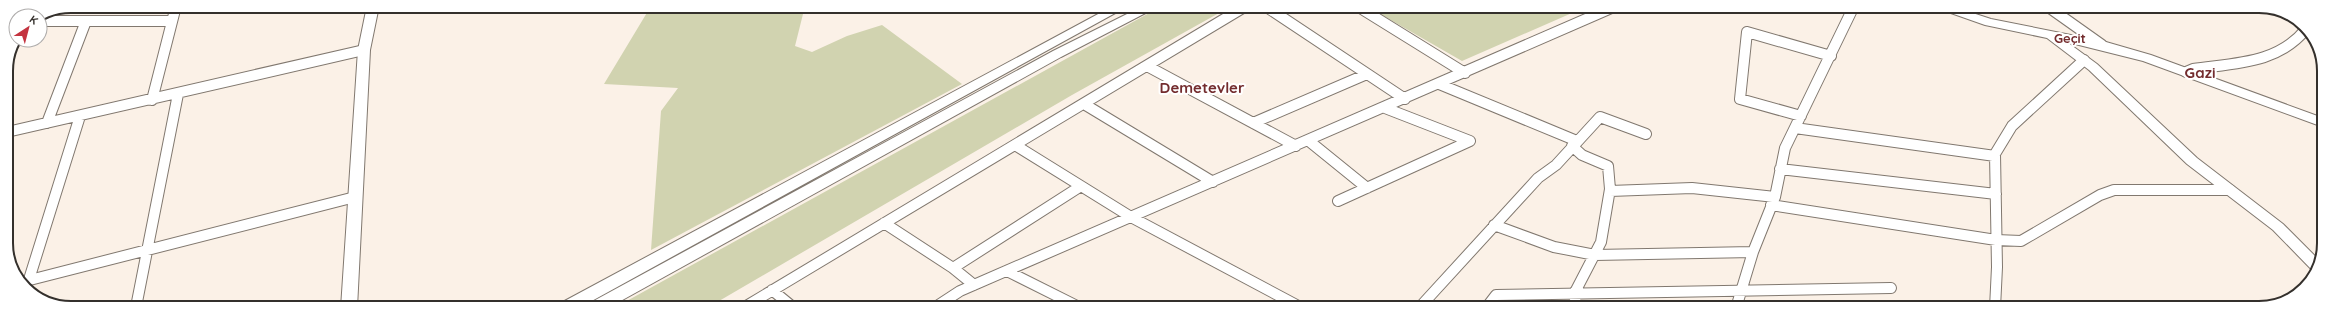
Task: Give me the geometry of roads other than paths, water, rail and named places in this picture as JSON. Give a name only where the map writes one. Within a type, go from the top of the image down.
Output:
[{"type":"main road","points":[[349,301],[364,50],[371,13]]},
{"type":"main road","points":[[578,301],[1109,13]]},
{"type":"main road","points":[[607,301],[1057,54],[1139,13]]},
{"type":"main road","points":[[1960,13],[1989,22],[2102,45],[2186,72],[2317,122]]},
{"type":"main road","points":[[2049,34],[2084,60],[2192,161],[2278,227],[2313,263]]},
{"type":"street","points":[[152,100],[174,13]]},
{"type":"street","points":[[754,301],[1234,13]]},
{"type":"street","points":[[1276,13],[1405,99]]},
{"type":"street","points":[[1368,13],[1465,73]]},
{"type":"street","points":[[945,301],[960,291],[1310,141],[1600,13]]},
{"type":"street","points":[[1738,301],[1753,252],[1773,201],[1785,148],[1851,13]]},
{"type":"street","points":[[2057,13],[2102,45]]},
{"type":"street","points":[[48,22],[172,21]]},
{"type":"street","points":[[47,123],[86,22]]},
{"type":"street","points":[[1801,116],[1740,99],[1747,32],[1830,56]]},
{"type":"street","points":[[2186,72],[2193,68],[2270,58],[2300,40],[2303,34]]},
{"type":"street","points":[[13,131],[152,100],[364,50]]},
{"type":"street","points":[[1995,301],[1995,156],[2012,126],[2084,60]]},
{"type":"street","points":[[1147,66],[1296,146]]},
{"type":"street","points":[[1253,123],[1367,74]]},
{"type":"street","points":[[1439,84],[1574,144],[1582,155],[1608,166],[1610,191],[1602,242],[1574,294],[1576,301]]},
{"type":"street","points":[[137,301],[178,94]]},
{"type":"street","points":[[1084,104],[1213,182]]},
{"type":"street","points":[[1338,201],[1470,141],[1385,108]]},
{"type":"street","points":[[27,280],[80,116]]},
{"type":"street","points":[[1425,301],[1538,178],[1556,165],[1600,117],[1646,134]]},
{"type":"street","points":[[1795,128],[1995,156]]},
{"type":"street","points":[[1310,141],[1367,188]]},
{"type":"street","points":[[1015,145],[1131,217],[1289,301]]},
{"type":"street","points":[[1780,169],[1996,194]]},
{"type":"street","points":[[953,268],[1081,186]]},
{"type":"street","points":[[1610,191],[1692,188],[1996,240],[2021,241],[2100,194],[2114,190],[2230,190]]},
{"type":"street","points":[[29,283],[148,250],[355,198]]},
{"type":"street","points":[[884,223],[953,268],[974,285]]},
{"type":"street","points":[[1494,225],[1554,247],[1595,254],[1753,252]]},
{"type":"street","points":[[1007,271],[1067,301]]},
{"type":"street","points":[[1491,301],[1496,295],[1891,288]]},
{"type":"street","points":[[772,290],[785,301]]},
{"type":"district","name":"Geçit","points":[[2070,38]]},
{"type":"district","name":"Gazi","points":[[2200,72]]},
{"type":"district","name":"Demetevler","points":[[1202,87]]}]
